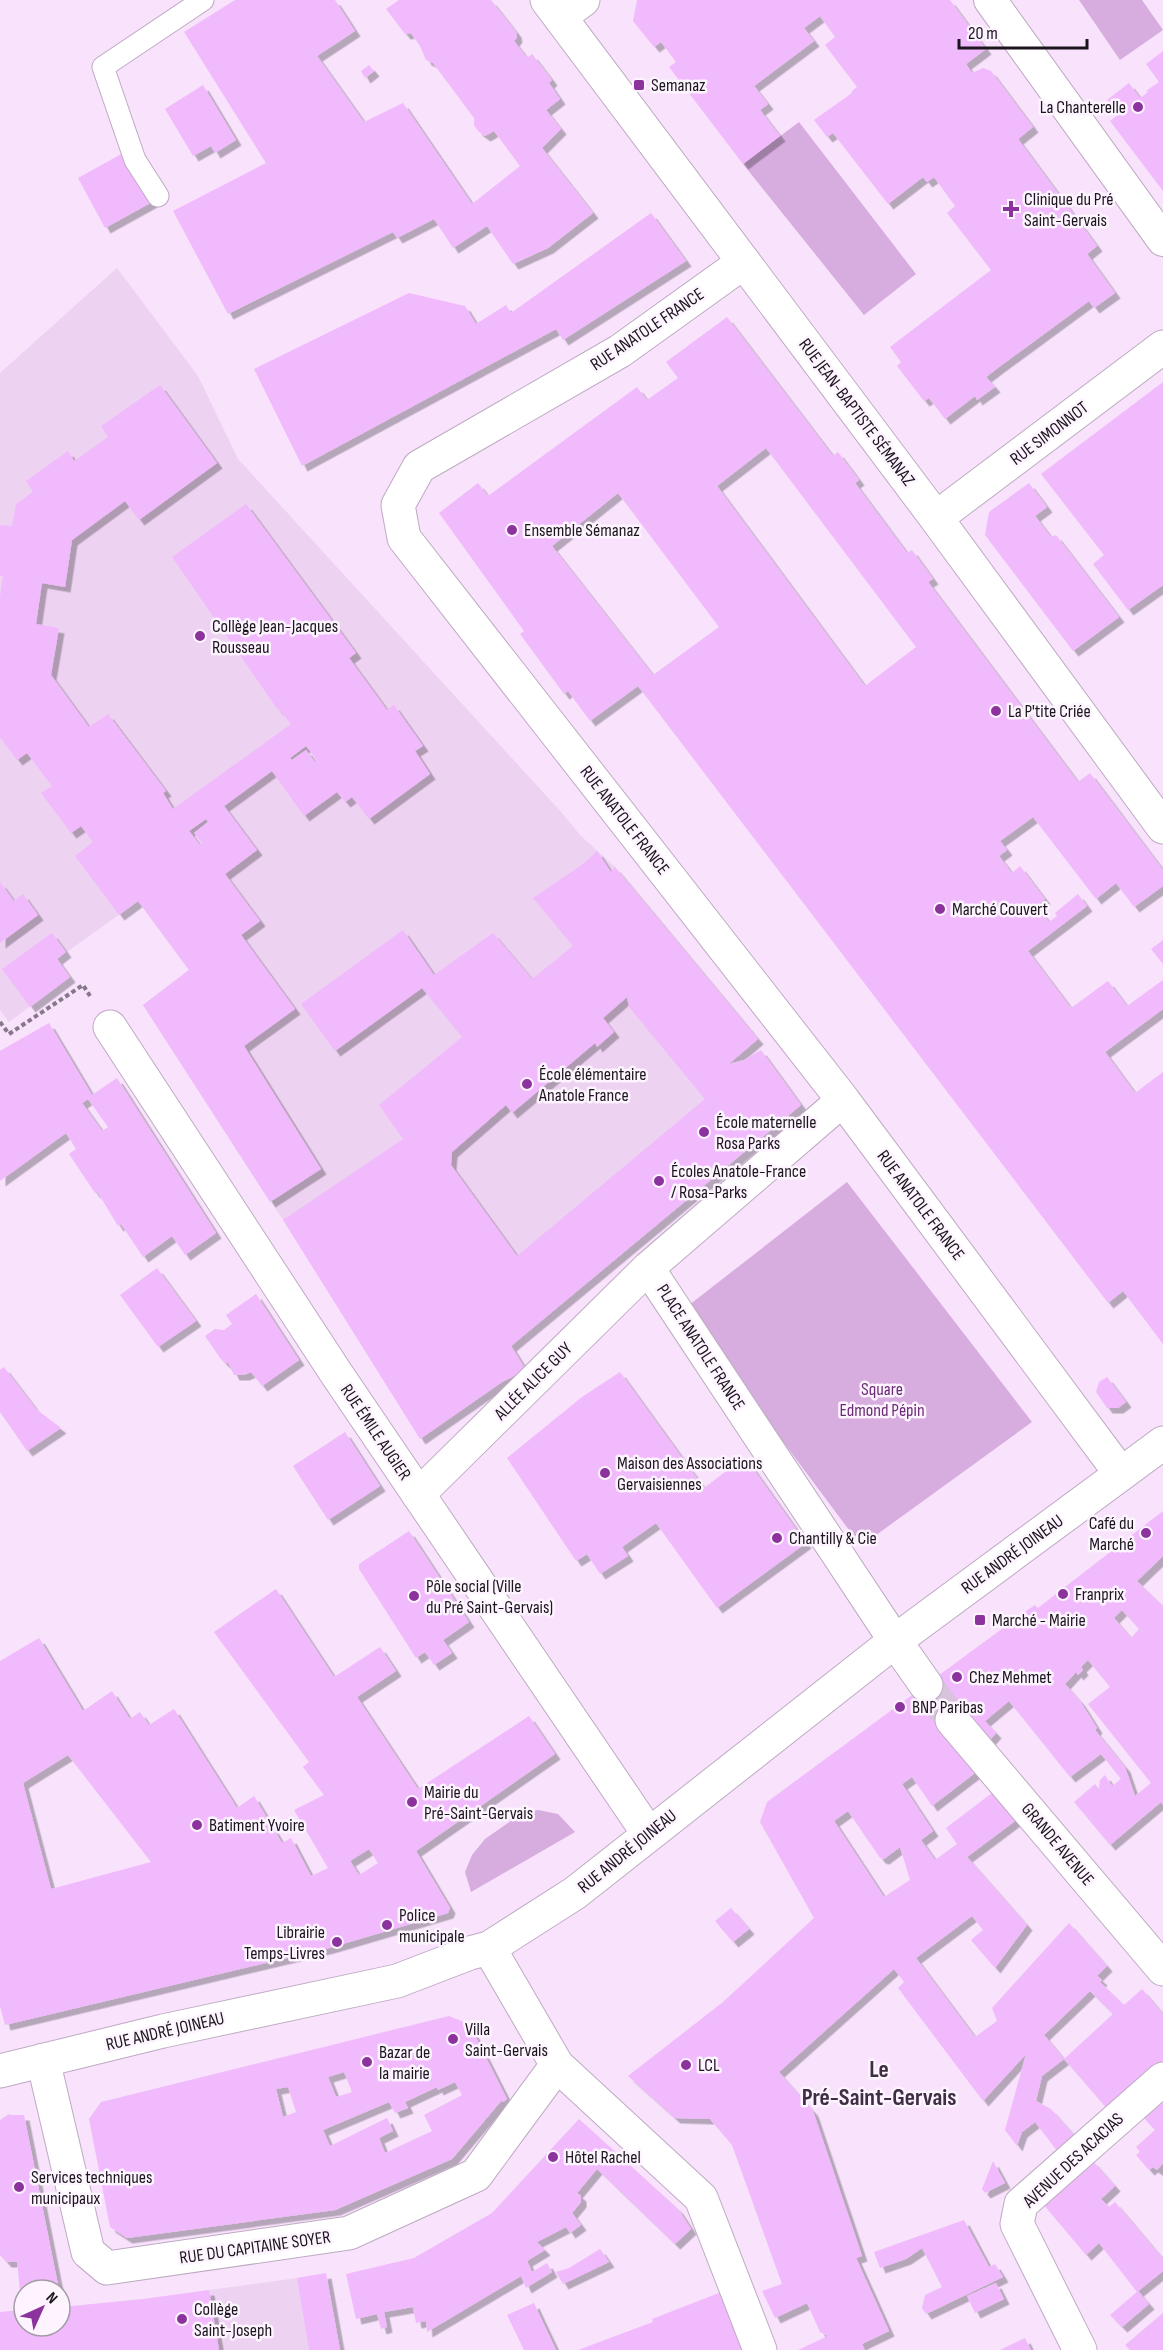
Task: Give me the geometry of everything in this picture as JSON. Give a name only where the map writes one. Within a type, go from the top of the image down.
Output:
[{"type":"street","points":[[990,0],[1163,240]]},
{"type":"street","name":"RUE JEAN-BAPTISTE SÉMANAZ","points":[[564,6],[744,261],[1163,827]]},
{"type":"street","name":"RUE ANATOLE FRANCE","points":[[744,261],[620,351],[419,467],[398,505],[404,538],[843,1100],[1121,1474]]},
{"type":"street","name":"RUE SIMONNOT","points":[[936,518],[1163,347]]},
{"type":"street","name":"RUE ÉMILE AUGIER","points":[[110,1027],[336,1373],[648,1833]]},
{"type":"street","name":"PLACE ANATOLE FRANCE","points":[[843,1100],[648,1268],[895,1641]]},
{"type":"street","name":"ALLÉE ALICE GUY","points":[[418,1495],[648,1268]]},
{"type":"street","name":"RUE ANDRÉ JOINEAU","points":[[0,2070],[163,2031],[397,1981],[489,1948],[575,1893],[648,1833],[895,1641],[1163,1443]]},
{"type":"street","points":[[895,1641],[926,1685]]},
{"type":"street","name":"GRANDE AVENUE","points":[[952,1720],[1163,1969]]},
{"type":"street","points":[[489,1948],[557,2065],[701,2198],[760,2350]]},
{"type":"street","name":"RUE DU CAPITAINE SOYER","points":[[43,2060],[88,2252],[107,2268],[349,2233],[476,2175],[557,2065]]},
{"type":"street","name":"AVENUE DES ACACIAS","points":[[1080,2350],[1017,2224],[1021,2204],[1163,2079]]},
{"type":"lane","points":[[158,195],[135,160],[103,68],[203,0]]},
{"type":"path","points":[[0,1022],[9,1034],[84,985],[110,1027]]},
{"type":"shaded area","name":"Collège Jean-Jacques Rousseau","points":[[117,268],[198,376],[238,459],[580,835],[615,867],[758,1039],[731,1063],[744,1060],[761,1050],[801,1105],[534,1326],[283,1220],[143,1005],[189,970],[138,901],[57,959],[70,977],[9,1022],[0,1010],[0,373]]},
{"type":"shaded area","name":"Collège Saint-Joseph","points":[[297,2278],[309,2350],[0,2350],[12,2338],[72,2338],[72,2306],[144,2299]]},
{"type":"green space","points":[[1079,0],[1142,0],[1163,30],[1120,60]]},
{"type":"green space","points":[[799,122],[916,274],[864,315],[743,164]]},
{"type":"green space","name":"Square Edmond Pépin","points":[[847,1182],[1032,1422],[861,1546],[684,1309]]},
{"type":"green space","points":[[538,1810],[558,1814],[575,1832],[471,1892],[465,1872],[472,1855],[485,1839],[522,1813]]},
{"type":"building","points":[[235,0],[335,0],[355,31],[317,56],[364,122],[403,103],[472,204],[520,166],[494,131],[485,136],[478,131],[474,125],[474,118],[433,63],[426,60],[411,33],[405,34],[386,9],[399,0],[491,0],[516,32],[517,37],[514,41],[527,58],[532,54],[552,80],[549,83],[560,99],[546,110],[561,129],[542,148],[593,213],[548,248],[513,264],[487,226],[453,248],[434,219],[397,238],[393,232],[228,314],[173,211],[266,163],[184,32]]},
{"type":"building","name":"Clinique du Pré Saint-Gervais","points":[[637,0],[950,0],[986,49],[966,64],[972,73],[983,68],[991,71],[1033,127],[1018,139],[1097,246],[1087,254],[1115,293],[1094,308],[1089,301],[999,367],[986,377],[995,387],[977,400],[975,396],[945,419],[929,398],[924,401],[897,366],[901,362],[890,347],[991,270],[947,213],[955,206],[934,177],[927,182],[923,177],[888,204],[833,133],[827,137],[814,120],[857,87],[825,45],[835,37],[820,16],[804,28],[814,41],[754,86],[768,104],[760,110],[780,136],[743,164],[669,67],[676,62],[661,42],[654,47],[633,21]]},
{"type":"building","name":"La Chanterelle","points":[[1163,51],[1163,191],[1110,121],[1119,114],[1107,100],[1129,83],[1140,98],[1148,92],[1146,91],[1159,82],[1146,64]]},
{"type":"building","points":[[369,65],[374,71],[365,78],[361,71]]},
{"type":"building","points":[[203,85],[236,140],[215,153],[211,146],[193,156],[165,109]]},
{"type":"building","points":[[125,152],[152,202],[105,228],[78,178]]},
{"type":"building","points":[[651,213],[686,261],[563,340],[556,329],[302,466],[254,369],[409,293],[465,306],[476,324],[506,305],[511,313]]},
{"type":"building","points":[[727,317],[833,456],[838,452],[859,480],[855,483],[907,553],[912,550],[933,579],[928,582],[1078,782],[1090,773],[1163,870],[1163,886],[1134,907],[1116,883],[1096,899],[1033,817],[1000,841],[1007,850],[999,856],[1012,873],[1020,866],[1045,899],[1037,906],[1049,922],[1057,916],[1055,913],[1078,894],[1087,906],[1028,951],[1071,1008],[1108,981],[1127,1006],[1163,980],[1163,1009],[1105,1052],[1135,1093],[1163,1072],[1163,1344],[1123,1291],[1108,1303],[638,686],[590,721],[568,691],[564,694],[520,634],[524,631],[439,513],[478,483],[488,496],[637,387],[647,400],[678,378],[666,362]],"holes":[[[766,448],[916,647],[865,686],[717,486]],[[618,493],[719,627],[653,675],[552,546]]]},
{"type":"building","points":[[1163,382],[1163,585],[1128,610],[1093,564],[1104,555],[1041,474]]},
{"type":"building","points":[[160,385],[217,463],[139,520],[125,501],[72,540],[65,587],[42,583],[36,624],[59,628],[51,675],[89,727],[108,714],[166,791],[163,793],[173,809],[291,724],[278,710],[172,557],[246,504],[356,653],[349,658],[387,710],[394,705],[423,746],[415,751],[430,774],[369,819],[352,797],[345,802],[337,792],[304,816],[272,771],[224,806],[257,850],[225,874],[260,921],[241,935],[295,1009],[244,1046],[321,1169],[270,1202],[143,1005],[189,970],[138,901],[119,915],[75,856],[93,842],[81,826],[71,833],[41,793],[52,786],[27,753],[17,760],[0,737],[0,597],[3,576],[0,576],[0,525],[12,526],[16,504],[33,492],[26,481],[68,451],[74,461],[108,437],[101,426]],"holes":[[[306,746],[317,760],[315,762],[306,750],[292,760],[290,758]],[[206,819],[208,822],[194,833],[203,844],[200,845],[189,831]]]},
{"type":"building","points":[[1029,483],[1047,507],[1035,516],[1051,537],[1056,535],[1119,617],[1073,651],[985,535],[989,512]]},
{"type":"building","points":[[597,851],[611,872],[615,867],[758,1039],[729,1064],[744,1060],[761,1050],[801,1105],[511,1346],[526,1370],[502,1382],[420,1439],[283,1220],[403,1139],[379,1105],[462,1037],[422,988],[335,1051],[301,1004],[403,930],[434,975],[493,933],[532,979],[573,946],[533,898],[583,864]],"holes":[[[627,997],[629,1007],[705,1099],[517,1256],[451,1165],[452,1152],[506,1105],[512,1113],[595,1043],[597,1047],[614,1032],[603,1018]]]},
{"type":"building","points":[[0,882],[14,901],[23,894],[38,915],[0,943]]},
{"type":"building","points":[[52,933],[66,952],[57,959],[70,977],[30,1007],[2,969]]},
{"type":"building","points":[[1163,940],[1163,964],[1151,949]]},
{"type":"building","points":[[49,1023],[92,1095],[117,1078],[216,1233],[185,1255],[172,1236],[143,1257],[121,1224],[118,1226],[97,1191],[95,1193],[69,1154],[76,1149],[66,1133],[0,1181],[0,1051]],"holes":[[[88,1099],[108,1127],[102,1131],[82,1103]]]},
{"type":"building","points":[[157,1268],[196,1321],[158,1347],[120,1295]]},
{"type":"building","points":[[256,1294],[299,1360],[262,1386],[251,1372],[234,1375],[228,1362],[226,1364],[220,1358],[205,1336],[215,1329],[224,1330],[232,1324],[226,1315]]},
{"type":"building","points":[[4,1367],[36,1409],[61,1428],[27,1451],[0,1412],[0,1370]]},
{"type":"building","name":"Maison des Associations Gervaisiennes","points":[[620,1372],[704,1488],[745,1457],[806,1543],[717,1608],[656,1523],[622,1547],[628,1556],[600,1574],[587,1554],[576,1561],[507,1458],[582,1397]]},
{"type":"building","points":[[1107,1377],[1126,1402],[1118,1408],[1107,1408],[1096,1392],[1099,1382]]},
{"type":"building","points":[[345,1432],[380,1486],[328,1520],[293,1466]]},
{"type":"building","points":[[1163,1511],[1163,1556],[1137,1581],[1163,1606],[1163,1805],[1161,1802],[1110,1845],[1074,1802],[1095,1784],[1099,1789],[1100,1780],[1105,1775],[1112,1786],[1121,1779],[1101,1754],[1070,1777],[1009,1701],[985,1721],[996,1733],[988,1742],[942,1727],[939,1731],[975,1773],[932,1806],[912,1777],[902,1784],[933,1831],[921,1840],[935,1860],[957,1844],[946,1828],[992,1793],[1015,1821],[967,1857],[1027,1925],[995,1968],[971,1940],[983,1930],[972,1916],[916,1958],[975,2037],[997,2021],[992,2008],[1069,1923],[1107,1966],[1097,1976],[1102,1980],[1100,1982],[1124,2005],[1142,1989],[1163,2014],[1163,2064],[1110,2112],[1064,2059],[1042,2076],[1036,2101],[1051,2109],[1076,2137],[1058,2152],[1035,2122],[1022,2132],[1017,2146],[1005,2130],[1026,2054],[983,2101],[898,1988],[904,1982],[894,1969],[779,2072],[813,2111],[862,2256],[856,2258],[889,2331],[862,2344],[865,2350],[798,2350],[828,2336],[820,2332],[807,2303],[775,2318],[762,2291],[782,2284],[732,2145],[710,2119],[675,2118],[628,2076],[723,2002],[814,1918],[760,1822],[767,1802],[1026,1611],[1035,1605],[1038,1608]],"holes":[[[1122,1610],[1139,1629],[1131,1638],[1114,1618]],[[1088,1660],[1110,1687],[1088,1704],[1151,1783],[1135,1796],[1125,1767],[1095,1730],[1097,1728],[1080,1701],[1065,1684],[1076,1672],[1078,1675],[1083,1670],[1081,1667]],[[848,1811],[880,1858],[884,1859],[900,1847],[910,1880],[884,1897],[834,1821]],[[1090,1991],[1113,2014],[1064,2059],[1044,2035]]]},
{"type":"building","name":"Pôle social (Ville du Pré Saint-Gervais)","points":[[409,1531],[469,1622],[443,1640],[452,1653],[434,1665],[425,1652],[416,1658],[359,1569],[359,1564]]},
{"type":"building","name":"Batiment Yvoire","points":[[276,1589],[334,1677],[380,1647],[396,1671],[357,1697],[418,1789],[529,1716],[555,1754],[416,1851],[450,1908],[448,1913],[329,1948],[5,2025],[0,2006],[0,1661],[39,1638],[83,1711],[112,1691],[130,1719],[140,1712],[149,1725],[174,1709],[237,1808],[254,1796],[282,1843],[291,1838],[311,1876],[328,1868],[294,1810],[324,1795],[303,1767],[309,1762],[214,1632]],"holes":[[[68,1755],[151,1862],[51,1889],[23,1783]],[[369,1849],[378,1863],[359,1875],[350,1861]]]},
{"type":"building","points":[[731,1908],[749,1929],[733,1942],[715,1921]]},
{"type":"building","points":[[449,2016],[469,2024],[507,2099],[503,2102],[502,2100],[452,2159],[335,2210],[127,2238],[110,2227],[89,2119],[101,2102]],"holes":[[[344,2072],[352,2092],[336,2097],[328,2077]],[[455,2082],[462,2095],[424,2115],[432,2131],[385,2153],[379,2138],[393,2131],[387,2118],[330,2146],[323,2130],[389,2102],[395,2113],[408,2108],[405,2102],[437,2087],[438,2090]],[[288,2087],[296,2112],[283,2117],[276,2089]]]},
{"type":"building","points":[[1163,2097],[1163,2163],[1157,2170],[1153,2167],[1149,2170],[1136,2155],[1140,2152],[1136,2147],[1155,2130],[1142,2116]]},
{"type":"building","points":[[9,2114],[24,2115],[57,2278],[19,2278],[17,2262],[6,2262],[0,2255],[0,2120]]},
{"type":"building","points":[[579,2119],[678,2209],[691,2229],[675,2244],[597,2169],[577,2193],[581,2196],[581,2202],[572,2213],[581,2225],[570,2233],[566,2227],[537,2242],[545,2250],[527,2261],[532,2272],[547,2263],[552,2272],[526,2288],[521,2276],[427,2332],[426,2321],[416,2323],[413,2307],[384,2312],[387,2327],[381,2329],[377,2314],[356,2319],[346,2274],[414,2258],[492,2213]]},
{"type":"building","points":[[1092,2160],[1115,2186],[1101,2199],[1109,2207],[1115,2202],[1163,2259],[1163,2271],[1137,2292],[1099,2243],[1086,2255],[1043,2204]]},
{"type":"building","points":[[993,2161],[1005,2183],[985,2193],[982,2189]]},
{"type":"building","points":[[964,2220],[989,2267],[995,2264],[1003,2277],[926,2314],[922,2308],[925,2295],[942,2287],[922,2248],[906,2259],[880,2268],[874,2252]]},
{"type":"building","points":[[600,2249],[609,2262],[563,2284],[556,2272],[569,2268]]},
{"type":"building","points":[[326,2273],[340,2350],[309,2350],[297,2278]]},
{"type":"building","points":[[996,2283],[1004,2299],[975,2313],[967,2296]]},
{"type":"building","points":[[209,2290],[219,2350],[0,2350],[0,2312],[12,2311],[12,2338],[72,2338],[72,2306]]},
{"type":"building","points":[[724,2291],[743,2340],[741,2350],[578,2350],[653,2322],[652,2319]]},
{"type":"building","points":[[1138,2291],[1149,2304],[1122,2327],[1110,2315]]},
{"type":"building","points":[[534,2303],[556,2350],[524,2350],[507,2315]]},
{"type":"building","points":[[1163,2313],[1163,2350],[1130,2350],[1125,2345]]},
{"type":"building","points":[[1025,2338],[1031,2350],[1000,2350]]},
{"type":"tunnel","points":[[926,1685],[952,1720]]},
{"type":"place","name":"Semanaz","points":[[639,85]]},
{"type":"place","name":"La Chanterelle","points":[[1138,107]]},
{"type":"place","name":"Clinique du Pré Saint-Gervais","points":[[1011,209]]},
{"type":"place","name":"Ensemble Sémanaz","points":[[512,530]]},
{"type":"place","name":"Collège Jean-Jacques Rousseau","points":[[200,636]]},
{"type":"place","name":"La P'tite Criée","points":[[996,711]]},
{"type":"place","name":"Marché Couvert","points":[[940,909]]},
{"type":"place","name":"École élémentaire Anatole France","points":[[527,1084]]},
{"type":"place","name":"École maternelle Rosa Parks","points":[[704,1132]]},
{"type":"place","name":"Écoles Anatole-France / Rosa-Parks","points":[[659,1181]]},
{"type":"place","name":"Maison des Associations Gervaisiennes","points":[[605,1473]]},
{"type":"place","name":"Café du Marché","points":[[1146,1533]]},
{"type":"place","name":"Chantilly & Cie","points":[[777,1538]]},
{"type":"place","name":"Franprix","points":[[1063,1594]]},
{"type":"place","name":"Pôle social (Ville du Pré Saint-Gervais)","points":[[414,1596]]},
{"type":"place","name":"Marché - Mairie","points":[[980,1620]]},
{"type":"place","name":"Chez Mehmet","points":[[957,1677]]},
{"type":"place","name":"BNP Paribas","points":[[900,1707]]},
{"type":"place","name":"Mairie du Pré-Saint-Gervais","points":[[412,1802]]},
{"type":"place","name":"Batiment Yvoire","points":[[197,1825]]},
{"type":"place","name":"Police municipale","points":[[387,1925]]},
{"type":"place","name":"Librairie Temps-Livres","points":[[337,1942]]},
{"type":"place","name":"Villa Saint-Gervais","points":[[453,2039]]},
{"type":"place","name":"Bazar de la mairie","points":[[367,2062]]},
{"type":"place","name":"LCL","points":[[686,2065]]},
{"type":"place","name":"Hôtel Rachel","points":[[553,2157]]},
{"type":"place","name":"Services techniques municipaux","points":[[19,2187]]},
{"type":"place","name":"Collège Saint-Joseph","points":[[182,2319]]},
{"type":"district","name":"Le Pré-Saint-Gervais","points":[[879,2083]]}]
